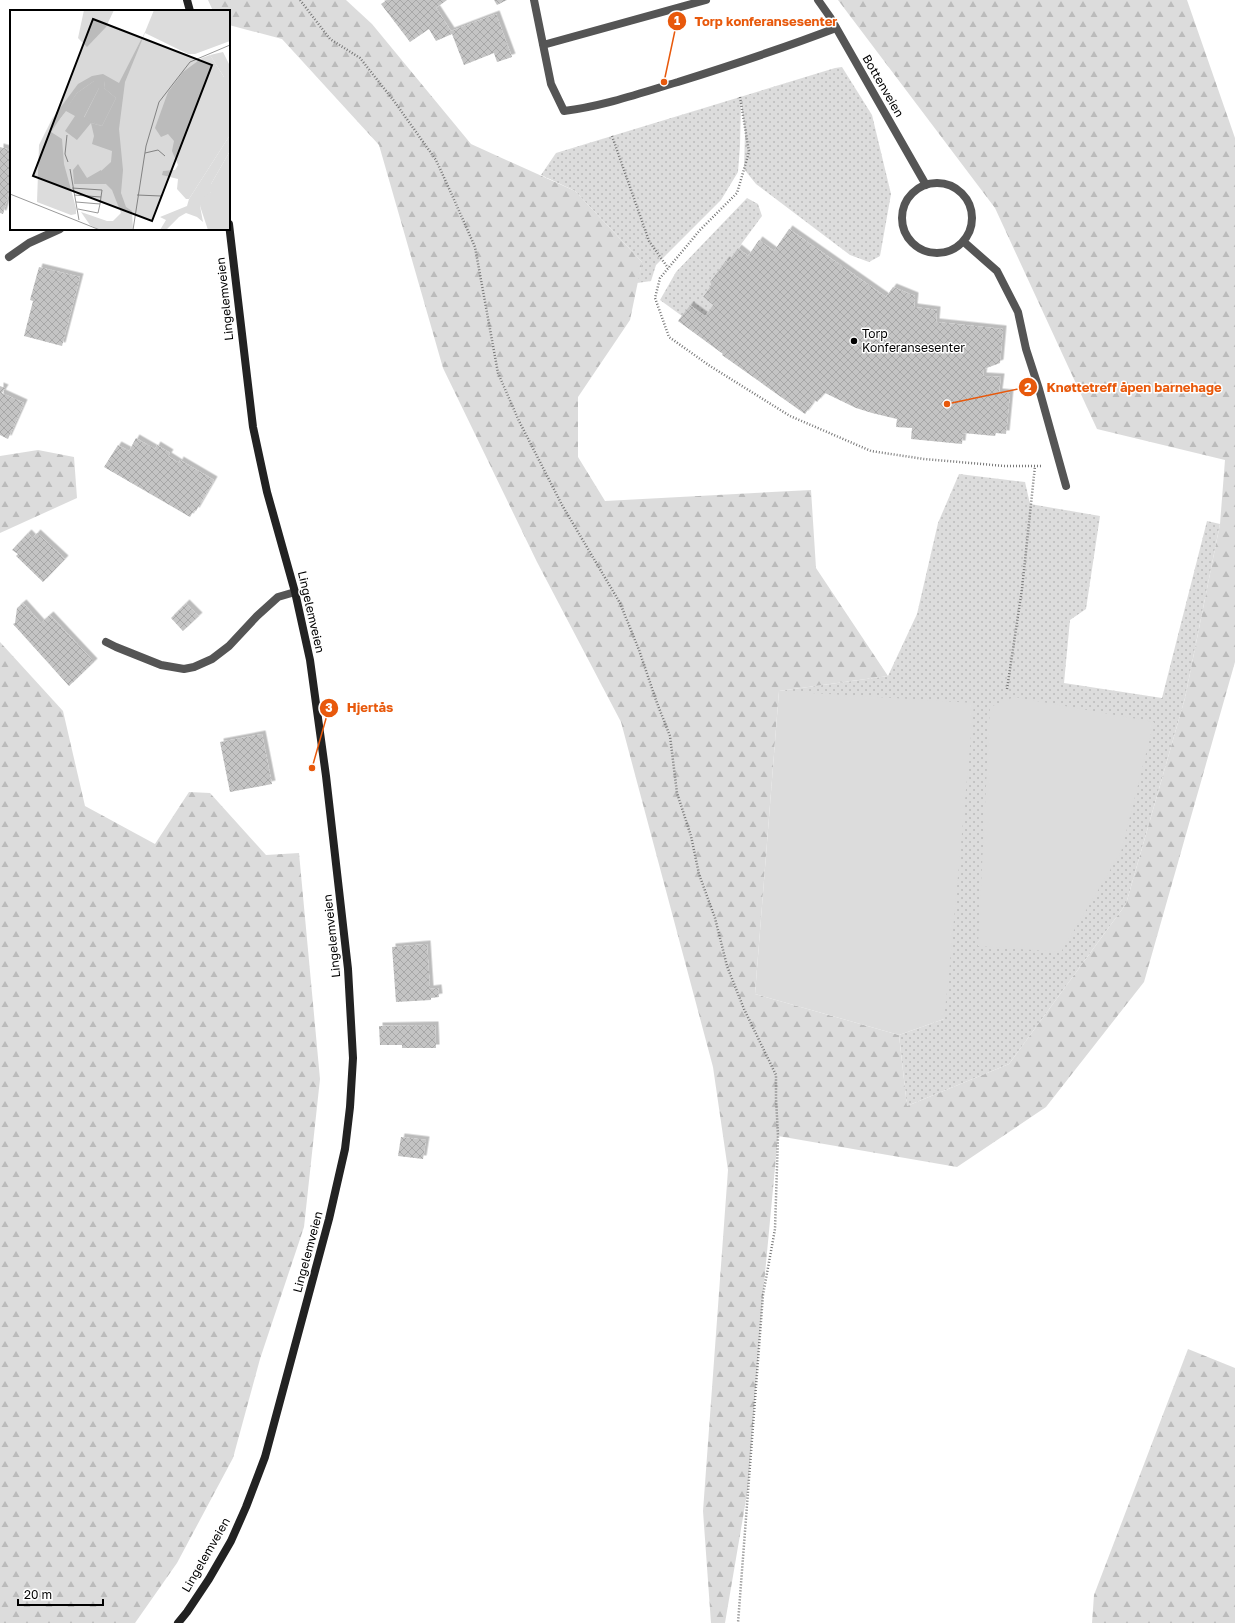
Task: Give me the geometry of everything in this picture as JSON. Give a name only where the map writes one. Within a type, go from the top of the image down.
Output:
[{"type":"main road","points":[[187,0],[190,10]]},
{"type":"main road","name":"Lingelemveien","points":[[178,1623],[209,1579],[231,1541],[265,1457],[329,1219],[345,1149],[350,1107],[352,1058],[348,969],[326,776],[310,660],[295,592],[267,492],[253,428],[230,230]]},
{"type":"street","points":[[534,0],[551,84],[564,112],[593,108],[646,92],[772,52],[836,28]]},
{"type":"street","points":[[543,45],[706,0]]},
{"type":"street","name":"Bottenveien","points":[[818,0],[836,28],[926,185]]},
{"type":"street","points":[[937,183],[948,184],[958,189],[966,197],[971,207],[973,218],[971,228],[964,242],[948,252],[936,254],[924,251],[914,244],[906,235],[902,223],[902,211],[907,200],[916,190],[926,185],[937,183]]},
{"type":"street","points":[[9,257],[29,243],[58,230]]},
{"type":"street","points":[[964,242],[997,271],[1018,312],[1026,349],[1039,389],[1066,486]]},
{"type":"street","points":[[106,642],[161,664],[184,669],[212,659],[229,646],[257,616],[278,597],[295,592]]},
{"type":"path","points":[[300,0],[330,39],[360,58],[394,101],[436,160],[475,247],[498,372],[519,421],[562,505],[620,603],[670,736],[677,793],[691,836],[699,874],[715,918],[727,966],[744,1009],[776,1075],[778,1136],[775,1229],[762,1294],[738,1623]]},
{"type":"path","points":[[740,97],[748,152],[738,194],[700,230],[660,278],[655,298],[669,337],[710,366],[790,416],[872,451],[924,458],[1019,466]]},
{"type":"path","points":[[612,136],[649,241],[668,268]]},
{"type":"path","points":[[1007,689],[1022,588],[1035,466]]},
{"type":"green space","points":[[208,0],[346,0],[372,24],[471,144],[575,191],[642,262],[630,320],[578,397],[578,457],[605,501],[811,490],[816,568],[888,676],[779,691],[755,994],[899,1035],[907,1106],[1009,1064],[1126,904],[1185,698],[1220,524],[1225,460],[1097,429],[995,208],[838,0],[1187,0],[1235,138],[1235,662],[1144,982],[1046,1107],[957,1167],[778,1136],[763,1295],[748,1488],[725,1623],[711,1623],[703,1511],[728,1170],[713,1067],[621,722],[537,562],[443,368],[379,145],[282,39],[230,25],[230,10],[213,10]]},
{"type":"green space","points":[[842,67],[872,115],[891,194],[880,256],[869,262],[850,255],[756,184],[744,169],[745,132],[741,101],[738,172],[721,200],[656,265],[651,281],[637,283],[642,262],[575,191],[541,175],[556,153]]},
{"type":"green space","points":[[747,198],[758,204],[762,216],[728,262],[726,260],[710,282],[711,285],[703,297],[713,305],[705,316],[690,305],[682,316],[660,300],[676,272]]},
{"type":"green space","points":[[38,450],[74,457],[77,498],[0,533],[0,456]]},
{"type":"green space","points":[[959,474],[1025,482],[1030,504],[1100,516],[1086,609],[1070,620],[1064,683],[1162,698],[1207,521],[1220,524],[1185,698],[1126,904],[1009,1064],[907,1106],[899,1035],[944,1019],[779,691],[888,676],[917,614],[938,523]]},
{"type":"green space","points":[[0,642],[63,711],[85,806],[155,844],[189,792],[210,793],[266,855],[299,853],[320,1079],[304,1227],[260,1359],[233,1458],[177,1563],[135,1623],[0,1623]]},
{"type":"green space","points":[[779,691],[974,703],[944,1019],[899,1035],[755,994]]},
{"type":"green space","points":[[1014,697],[1154,722],[1121,852],[1061,952],[978,946],[990,707]]},
{"type":"green space","points":[[1188,1349],[1235,1368],[1235,1623],[1092,1623],[1094,1595]]},
{"type":"building","points":[[387,0],[447,0],[436,8],[451,31],[496,14],[512,57],[497,62],[494,53],[464,65],[452,34],[436,41],[429,29],[410,42],[381,4]]},
{"type":"building","points":[[494,0],[507,0],[497,5]]},
{"type":"building","points":[[0,147],[10,150],[10,190],[3,214],[0,213]]},
{"type":"building","name":"Torp Konferansesenter","points":[[789,229],[886,297],[893,287],[915,296],[914,307],[937,310],[936,322],[1003,329],[1000,363],[984,369],[983,376],[1001,377],[999,392],[1010,393],[1006,434],[996,433],[995,436],[963,433],[962,444],[911,439],[912,428],[896,427],[897,419],[856,408],[825,393],[817,402],[815,400],[805,414],[722,355],[723,354],[678,321],[690,305],[705,316],[713,305],[703,297],[711,285],[710,282],[726,260],[728,262],[738,248],[748,256],[759,240],[774,251]]},
{"type":"building","points":[[39,267],[80,277],[62,346],[24,336],[33,301],[30,300]]},
{"type":"building","points":[[0,386],[5,388],[2,393],[24,403],[8,439],[0,435]]},
{"type":"building","points":[[136,438],[155,449],[157,445],[170,453],[168,456],[179,463],[180,460],[214,480],[196,511],[194,510],[190,517],[104,467],[118,445],[129,451]]},
{"type":"building","points":[[28,533],[33,538],[37,533],[65,559],[43,582],[16,556],[18,554],[12,550]]},
{"type":"building","points":[[23,603],[41,623],[50,615],[94,662],[69,686],[13,624],[15,623],[17,608]]},
{"type":"building","points":[[186,603],[199,616],[183,631],[171,618]]},
{"type":"building","points":[[262,734],[272,784],[230,792],[220,742]]},
{"type":"building","points":[[427,944],[430,989],[438,988],[439,997],[431,998],[431,1000],[396,1002],[392,947]]},
{"type":"building","points":[[435,1025],[436,1048],[402,1048],[402,1045],[380,1045],[379,1026]]},
{"type":"building","points":[[401,1137],[426,1140],[423,1159],[398,1156]]},
{"type":"place","name":"Torp konferansesenter","points":[[664,82]]},
{"type":"place","name":"Torp Konferansesenter","points":[[854,341]]},
{"type":"place","name":"Knøttetreff åpen barnehage","points":[[947,404]]},
{"type":"place","name":"Hjertås","points":[[312,768]]}]
